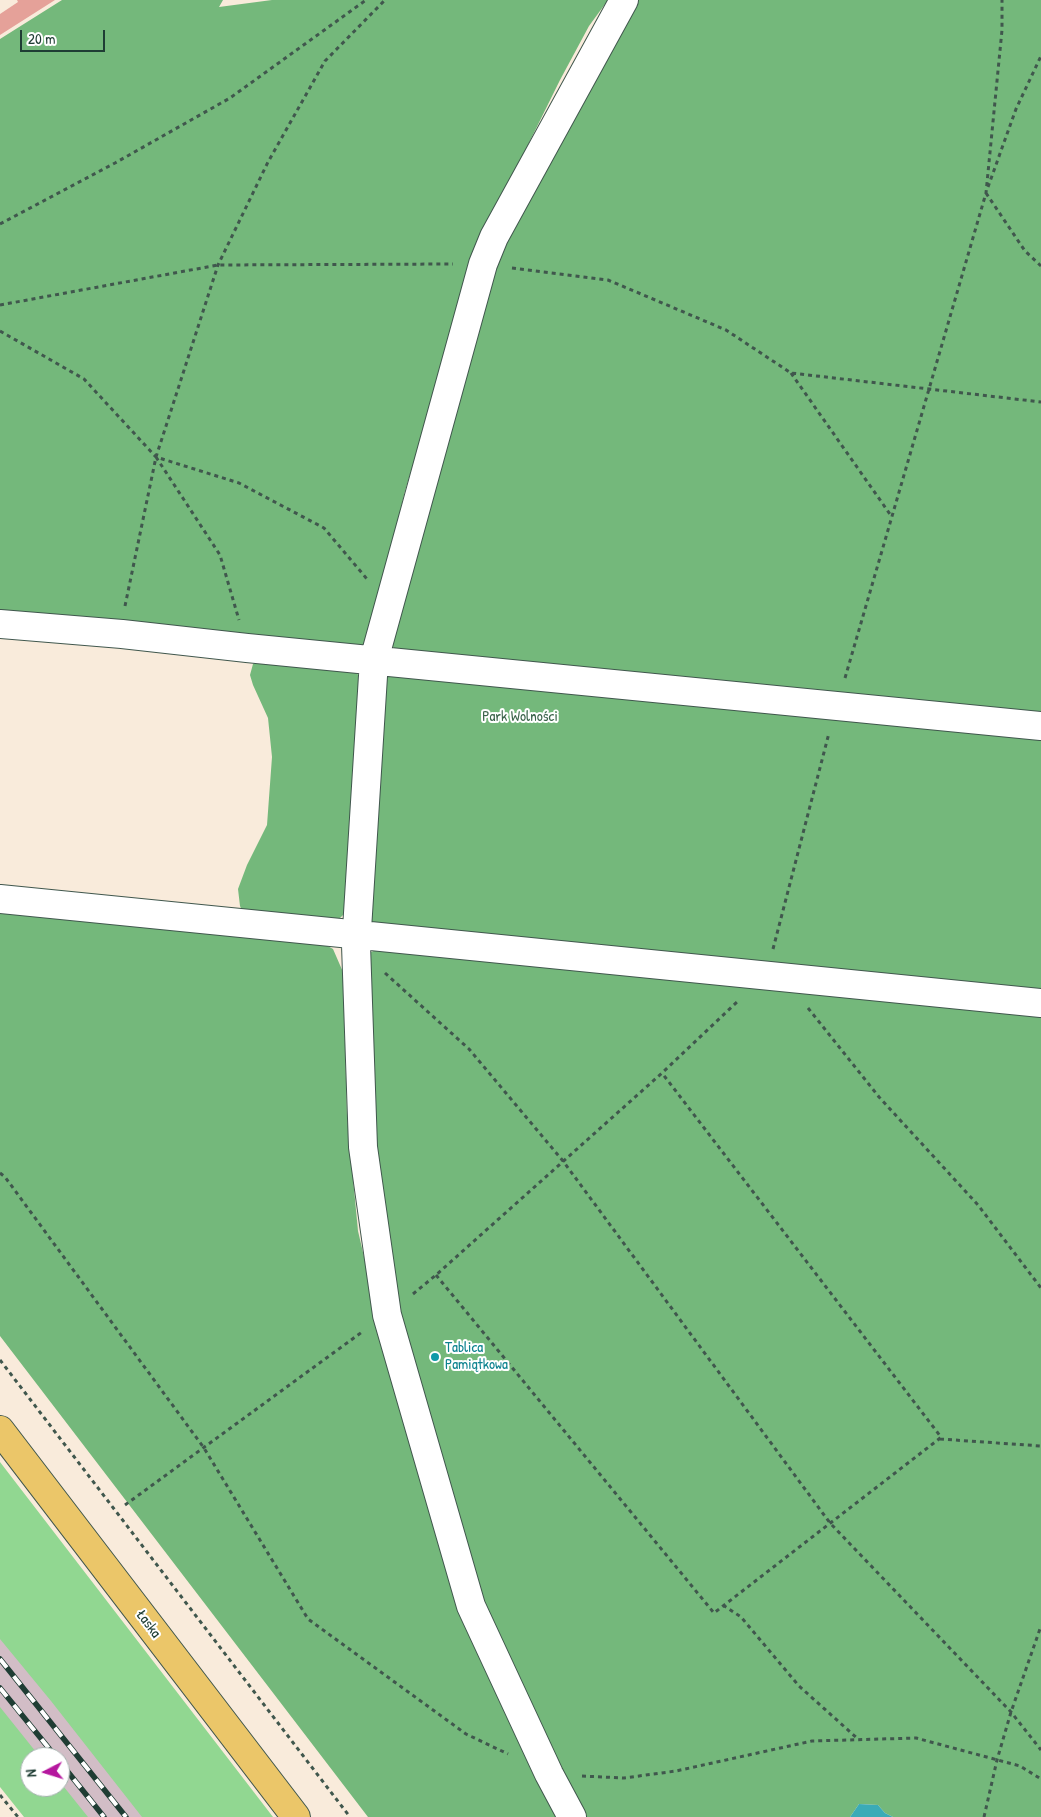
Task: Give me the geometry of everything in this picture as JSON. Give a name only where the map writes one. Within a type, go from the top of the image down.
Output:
[{"type":"main road","name":"Łaska","points":[[0,1430],[296,1817]]},
{"type":"lane","points":[[572,1817],[549,1774],[471,1606],[387,1315],[363,1147],[356,940],[374,660],[483,264],[494,237],[624,0]]},
{"type":"lane","points":[[0,624],[122,634],[1041,726]]},
{"type":"lane","points":[[0,899],[356,940],[784,977],[1041,1003]]},
{"type":"path","points":[[0,224],[115,163],[230,98],[366,0]]},
{"type":"path","points":[[122,634],[126,603],[156,457],[218,265],[268,162],[325,61],[386,0]]},
{"type":"path","points":[[1041,56],[1016,109],[986,193],[1025,250],[1041,266]]},
{"type":"path","points":[[0,305],[218,265],[483,264],[608,280],[726,330],[791,373],[892,517]]},
{"type":"path","points":[[0,331],[84,379],[156,457],[220,555],[247,648]]},
{"type":"path","points":[[791,373],[1041,402]]},
{"type":"path","points":[[156,457],[239,483],[324,528],[390,607]]},
{"type":"path","points":[[356,940],[468,1050],[563,1161],[830,1523],[1011,1712],[1041,1750]]},
{"type":"path","points":[[784,977],[879,1097],[978,1205],[1041,1288]]},
{"type":"path","points":[[662,1073],[941,1437],[939,1439]]},
{"type":"path","points":[[0,1173],[5,1177],[204,1448],[308,1619],[466,1734],[549,1774],[624,1778],[676,1771],[812,1741],[916,1738],[1020,1766],[1041,1779]]},
{"type":"path","points":[[436,1275],[714,1613],[939,1439],[1041,1446]]},
{"type":"path","points":[[125,1505],[387,1315]]},
{"type":"path","points":[[0,1360],[350,1817]]},
{"type":"path","points":[[723,1605],[741,1617],[799,1686],[859,1740]]},
{"type":"path","points":[[984,1817],[997,1760],[1011,1712],[1041,1626]]},
{"type":"path","points":[[0,1795],[18,1817]]},
{"type":"shaded area","points":[[0,1572],[193,1817],[61,1817],[61,1797],[70,1797],[70,1747],[20,1747],[20,1751],[0,1739]]},
{"type":"green space","points":[[62,0],[223,0],[219,7],[272,0],[608,0],[589,26],[560,80],[519,163],[472,267],[405,491],[368,642],[360,648],[0,618],[0,39]]},
{"type":"green space","points":[[635,0],[1041,0],[1041,720],[395,650],[391,643],[495,254]]},
{"type":"green space","points":[[262,659],[346,667],[359,675],[363,693],[344,914],[335,923],[244,915],[240,906],[238,889],[247,865],[267,825],[272,757],[268,718],[250,675],[253,664]]},
{"type":"green space","name":"Park Wolności","points":[[389,668],[1041,733],[1041,999],[374,927],[367,919],[384,678]]},
{"type":"green space","points":[[0,905],[319,941],[333,949],[343,972],[347,1116],[358,1231],[393,1381],[561,1817],[368,1817],[0,1336]]},
{"type":"green space","points":[[379,949],[1041,1008],[1041,1817],[893,1817],[885,1813],[878,1805],[859,1804],[850,1817],[582,1817],[489,1622],[402,1326],[374,1149],[367,963],[371,952]]},
{"type":"green space","points":[[0,1462],[273,1817],[142,1817],[0,1639]]},
{"type":"green space","points":[[0,1707],[32,1747],[20,1747],[20,1797],[70,1797],[70,1794],[88,1817],[24,1817],[0,1787]]},
{"type":"water","points":[[859,1804],[878,1805],[885,1813],[893,1817],[850,1817]]},
{"type":"building","points":[[17,0],[55,0],[0,35],[0,14],[18,2]]},
{"type":"railway","points":[[0,1659],[126,1817]]},
{"type":"railway","points":[[0,1688],[48,1747]]},
{"type":"railway","points":[[70,1774],[104,1817]]},
{"type":"place","name":"Tablica Pamiątkowa","points":[[435,1357]]}]
